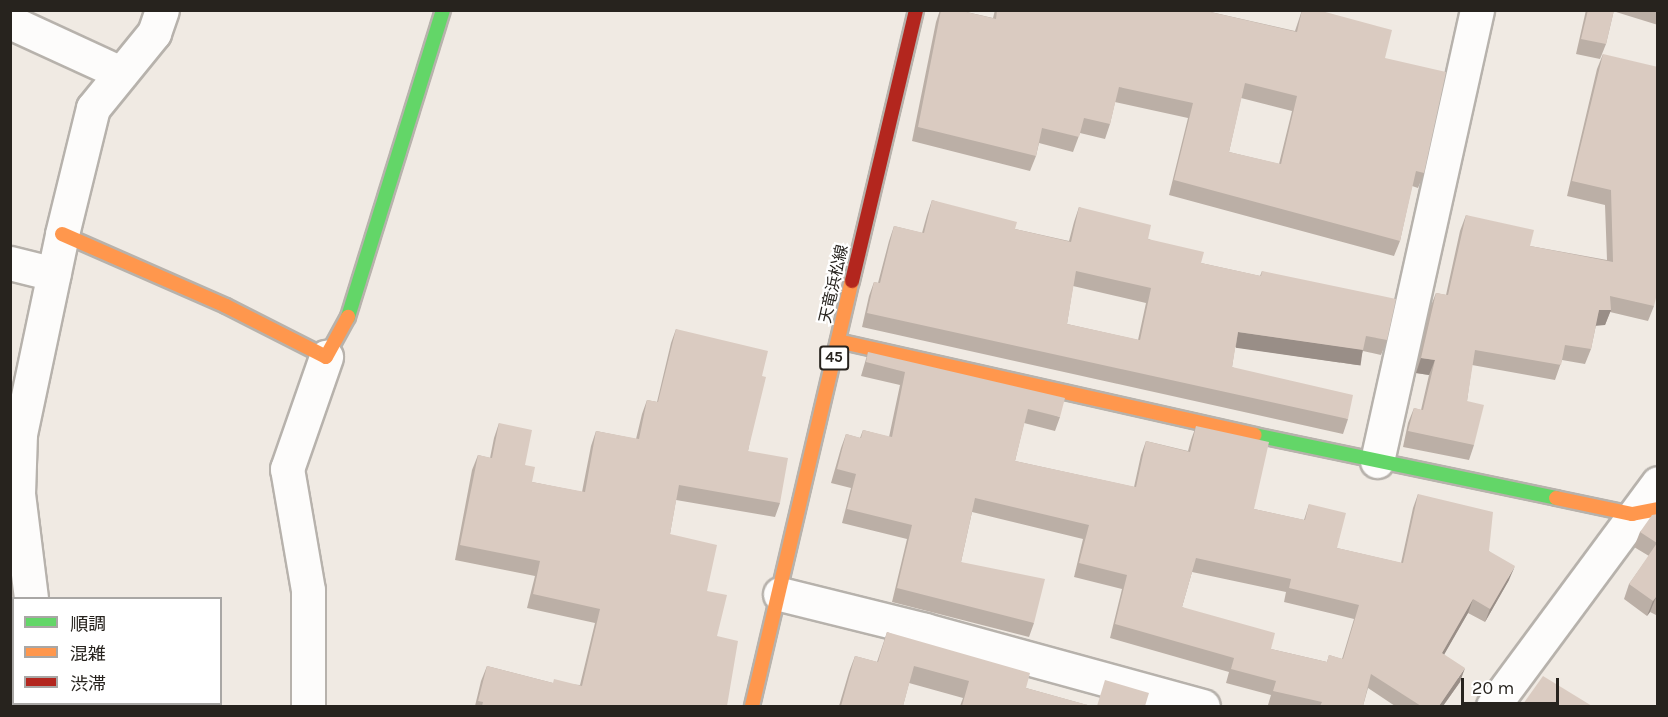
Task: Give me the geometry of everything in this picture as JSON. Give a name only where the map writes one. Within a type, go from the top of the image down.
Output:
[{"type":"street","points":[[31,597],[18,494],[15,433],[93,108],[154,33],[162,10]]},
{"type":"street","points":[[308,706],[308,590],[287,469],[326,357],[346,320],[443,10]]},
{"type":"street","name":"天竜浜松線","points":[[752,706],[916,10]]},
{"type":"street","points":[[1377,461],[1478,10]]},
{"type":"street","points":[[10,22],[121,73]]},
{"type":"street","points":[[62,234],[226,306],[326,357]]},
{"type":"street","points":[[10,263],[54,274]]},
{"type":"street","points":[[838,341],[1377,461],[1645,512]]},
{"type":"street","points":[[1493,706],[1645,512],[1658,483]]},
{"type":"street","points":[[780,594],[925,630],[1203,706]]},
{"type":"building","points":[[941,10],[958,10],[996,19],[997,10],[1202,10],[1297,32],[1302,10],[1318,10],[1392,30],[1385,58],[1446,72],[1424,173],[1416,171],[1400,241],[1174,180],[1193,103],[1119,87],[1110,124],[1084,118],[1079,137],[1042,128],[1036,156],[918,127]],"holes":[[[1245,83],[1297,96],[1281,164],[1229,152]]]},
{"type":"building","points":[[1588,10],[1614,10],[1606,44],[1581,39]]},
{"type":"building","points":[[1603,54],[1658,67],[1658,290],[1654,306],[1610,296],[1611,310],[1599,310],[1591,349],[1565,345],[1561,365],[1475,350],[1467,401],[1484,405],[1474,445],[1408,431],[1414,408],[1423,410],[1435,360],[1421,358],[1436,293],[1448,295],[1466,215],[1534,230],[1530,246],[1613,262],[1611,190],[1572,181]]},
{"type":"building","points":[[932,200],[1017,222],[1015,229],[1071,242],[1079,207],[1151,225],[1148,239],[1204,252],[1201,263],[1261,276],[1262,271],[1396,299],[1387,340],[1366,336],[1363,350],[1238,332],[1232,367],[1353,395],[1348,419],[867,313],[874,282],[880,283],[894,226],[924,233]],"holes":[[[1076,271],[1151,288],[1140,340],[1067,324]]]},
{"type":"building","points":[[676,329],[768,351],[762,376],[766,377],[748,451],[788,458],[780,503],[679,485],[670,534],[717,545],[707,591],[727,595],[717,636],[738,641],[727,706],[482,706],[483,702],[478,701],[487,666],[553,683],[554,679],[582,686],[600,609],[533,594],[540,561],[460,545],[478,455],[492,458],[499,423],[532,430],[525,465],[535,467],[532,482],[585,492],[596,431],[639,439],[647,400],[658,402]]},
{"type":"building","points":[[868,352],[1065,398],[1060,417],[1028,409],[1015,461],[1136,487],[1146,441],[1190,452],[1196,426],[1269,442],[1254,509],[1305,520],[1309,504],[1346,513],[1337,548],[1403,563],[1418,494],[1493,512],[1489,551],[1515,566],[1490,609],[1473,599],[1442,653],[1465,668],[1439,706],[1421,706],[1371,674],[1363,706],[1320,706],[1322,702],[1273,691],[1276,681],[1231,669],[1234,658],[1115,624],[1127,575],[1079,563],[1089,525],[975,498],[961,562],[1045,579],[1034,623],[897,588],[912,525],[847,509],[856,474],[837,469],[846,434],[861,438],[863,430],[892,437],[905,372],[866,362]],"holes":[[[1196,558],[1291,579],[1289,588],[1359,605],[1343,659],[1329,655],[1327,662],[1271,649],[1275,633],[1182,607]]]},
{"type":"building","points":[[1658,514],[1658,598],[1656,597],[1653,601],[1629,584],[1657,543],[1640,532],[1652,515]]},
{"type":"building","points":[[887,632],[1030,673],[1026,688],[1091,706],[962,706],[969,681],[914,666],[903,706],[841,706],[855,656],[878,662]]},
{"type":"building","points":[[1543,676],[1592,706],[1526,706],[1523,704]]},
{"type":"building","points":[[1105,680],[1149,693],[1145,706],[1097,706]]},
{"type":"traffic: fast","points":[[348,317],[443,10]]},
{"type":"traffic: fast","points":[[1255,435],[1556,498]]},
{"type":"traffic: slow","points":[[62,234],[226,306],[326,357],[348,317]]},
{"type":"traffic: slow","points":[[752,706],[852,281]]},
{"type":"traffic: slow","points":[[838,341],[1255,435]]},
{"type":"traffic: slow","points":[[1556,498],[1632,514],[1658,509]]},
{"type":"traffic: jam","points":[[852,281],[916,10]]}]
